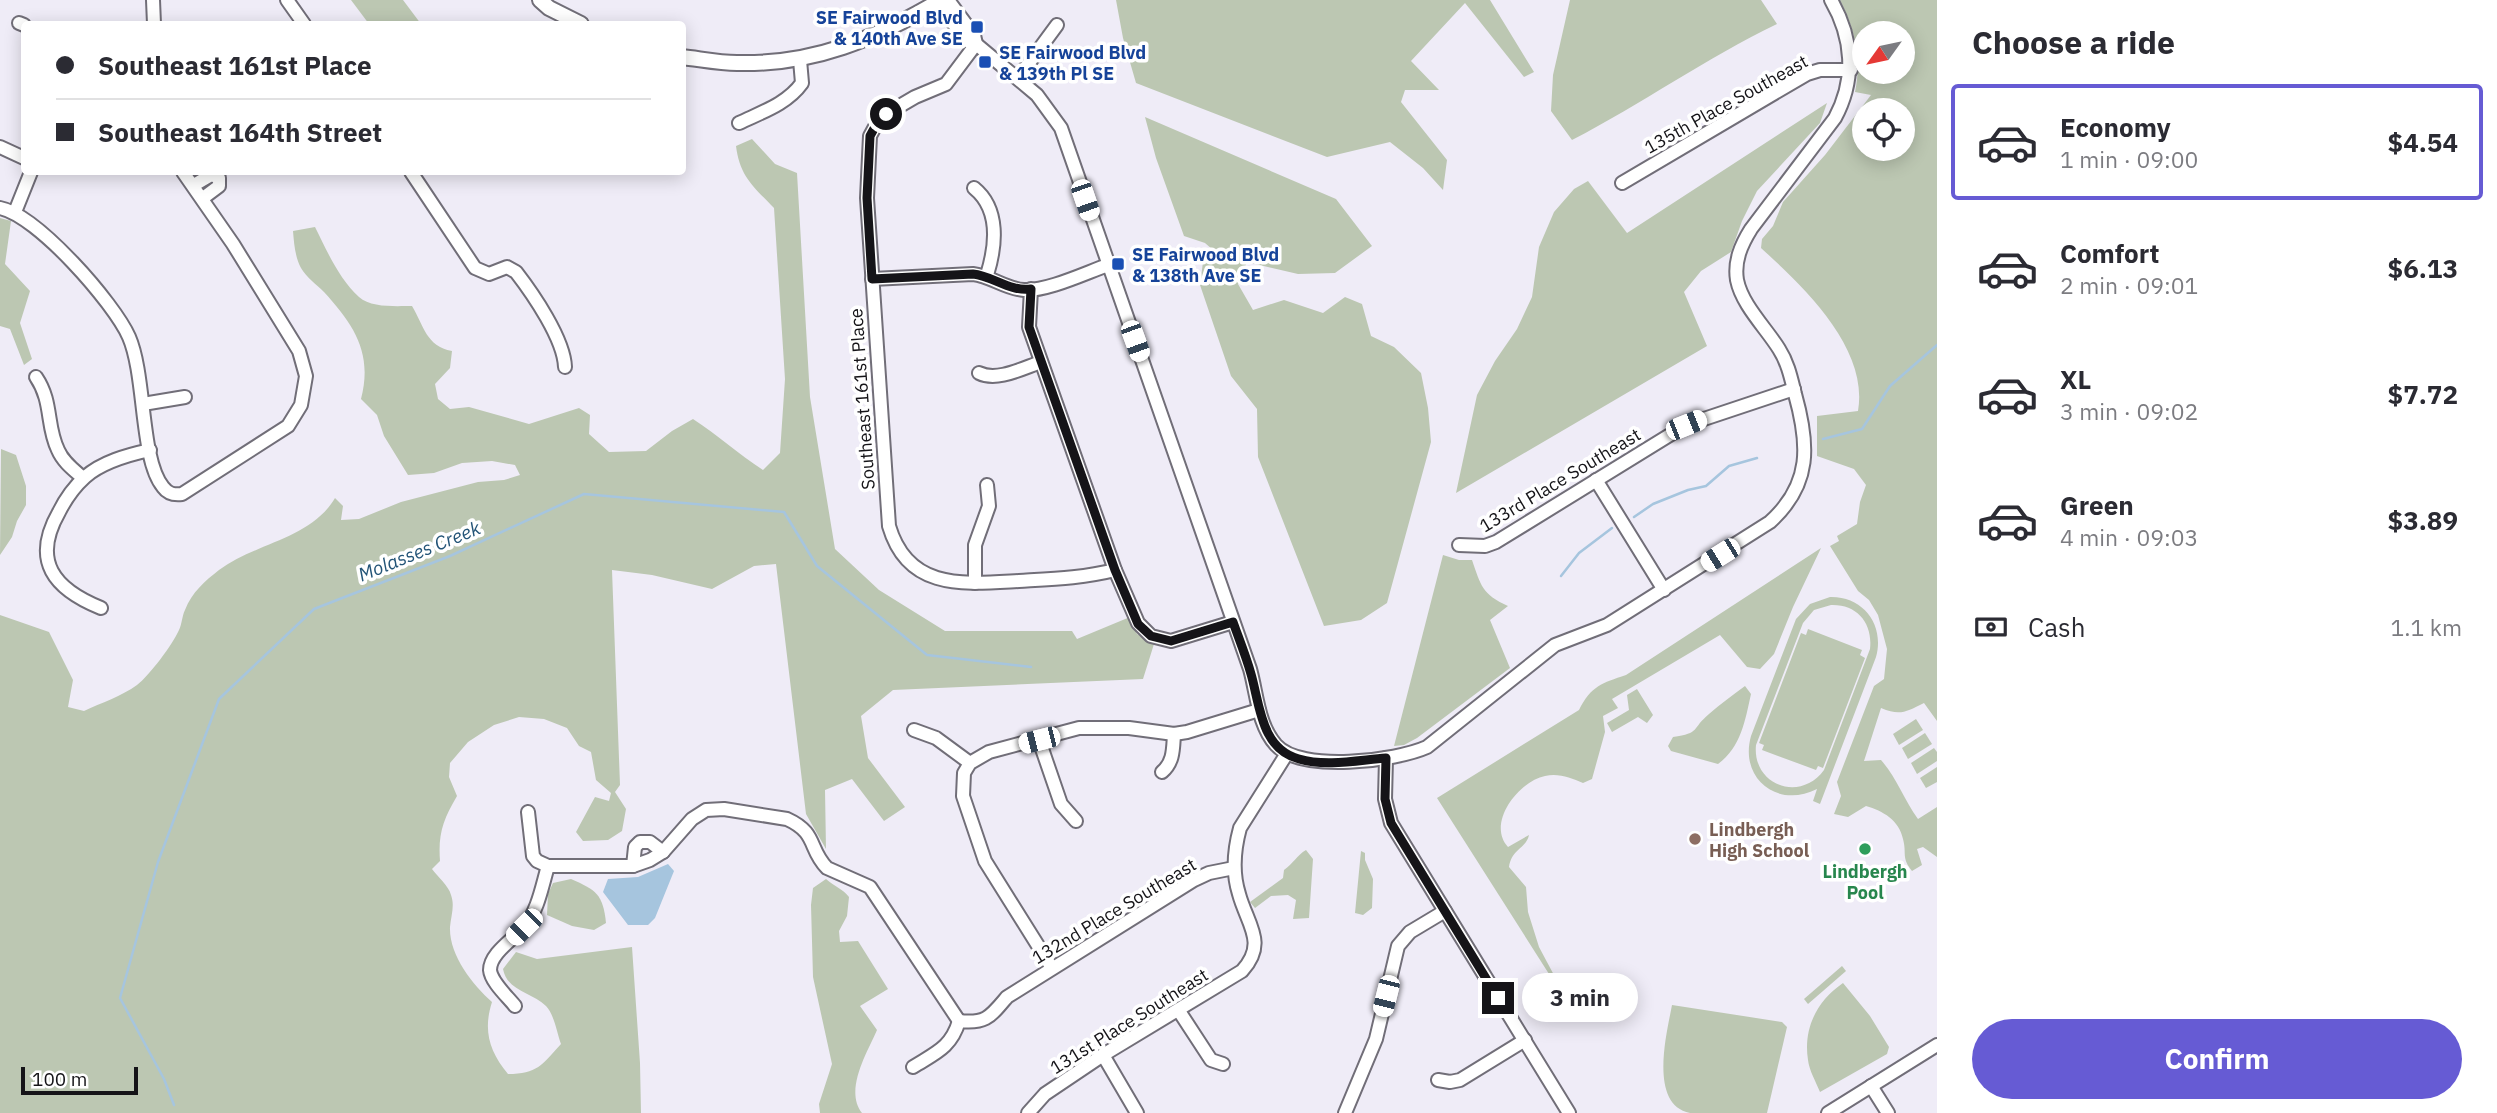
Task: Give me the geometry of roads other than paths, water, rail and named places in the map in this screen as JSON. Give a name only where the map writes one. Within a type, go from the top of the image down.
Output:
[{"type":"main road","points":[[540,0],[549,8],[575,21]]},
{"type":"main road","points":[[686,57],[735,63],[800,60],[868,38],[945,0]]},
{"type":"street","points":[[153,0],[154,21]]},
{"type":"street","points":[[287,0],[301,21]]},
{"type":"street","points":[[945,0],[948,15],[964,40],[976,44],[1018,78],[1046,105],[1061,128],[1250,669],[1267,732],[1286,755],[1316,762],[1411,755],[1427,747],[1555,645],[1607,625],[1770,523],[1782,512],[1796,489],[1804,468],[1805,428],[1783,356],[1744,298],[1737,280],[1737,261],[1741,246],[1751,229],[1835,118],[1844,99],[1851,70],[1846,33],[1831,0]]},
{"type":"street","points":[[1018,78],[1056,25]]},
{"type":"street","name":"Southeast 161st Place","points":[[975,583],[948,582],[916,568],[896,546],[889,526],[867,198],[870,136],[876,125],[886,114],[915,97],[946,84],[976,44]]},
{"type":"street","points":[[739,123],[796,92],[803,83],[800,60]]},
{"type":"street","name":"135th Place Southeast","points":[[1622,183],[1807,74],[1820,70],[1851,70]]},
{"type":"street","points":[[0,147],[21,157]]},
{"type":"street","points":[[15,212],[30,175]]},
{"type":"street","points":[[0,208],[15,212],[41,232],[116,314],[130,340],[149,450],[162,487],[169,493],[176,494],[187,492],[288,426],[301,405],[306,387],[305,368],[299,351],[186,175]]},
{"type":"street","points":[[194,186],[211,175],[219,178],[219,187],[203,198]]},
{"type":"street","points":[[413,175],[475,268],[489,274],[507,267],[516,272],[557,336],[564,354],[565,367]]},
{"type":"street","points":[[974,188],[987,204],[994,229],[994,254],[987,275]]},
{"type":"street","points":[[872,279],[973,274],[987,275],[1013,287],[1031,289],[1108,265]]},
{"type":"street","points":[[1031,289],[1028,319],[1041,362],[1115,570],[1138,624],[1151,636],[1171,641],[1233,622]]},
{"type":"street","points":[[979,373],[998,376],[1041,362]]},
{"type":"street","points":[[36,377],[46,394],[57,449],[83,478]]},
{"type":"street","name":"133rd Place Southeast","points":[[1459,545],[1485,546],[1496,542],[1686,425],[1794,389]]},
{"type":"street","points":[[143,404],[185,397]]},
{"type":"street","points":[[100,608],[61,586],[50,569],[47,537],[62,505],[83,478],[116,460],[149,450]]},
{"type":"street","points":[[1596,481],[1664,590]]},
{"type":"street","points":[[987,485],[989,506],[975,545],[975,583],[1086,577],[1115,570]]},
{"type":"street","points":[[1052,968],[985,861],[963,796],[964,773],[970,763],[989,751],[1079,728],[1129,728],[1174,734],[1259,710]]},
{"type":"street","points":[[914,730],[936,738],[970,763]]},
{"type":"street","points":[[1163,772],[1172,759],[1174,734]]},
{"type":"street","points":[[1039,740],[1061,804],[1076,821]]},
{"type":"street","points":[[1234,868],[1240,828],[1286,755]]},
{"type":"street","points":[[1386,758],[1385,799],[1391,823],[1569,1113]]},
{"type":"street","points":[[528,812],[533,856],[548,866],[632,866],[663,852],[692,819],[706,810],[736,811],[787,819],[796,823],[810,835],[821,863],[870,887],[959,1021],[949,1044],[913,1067]]},
{"type":"street","points":[[632,866],[635,848],[640,842],[650,842],[663,852]]},
{"type":"street","points":[[515,1006],[492,975],[490,968],[500,950],[530,918],[548,866]]},
{"type":"street","name":"131st Place Southeast","points":[[1028,1113],[1045,1094],[1103,1055],[1242,971],[1251,961],[1255,937],[1239,895],[1234,868]]},
{"type":"street","name":"132nd Place Southeast","points":[[959,1021],[983,1021],[991,1016],[1007,997],[1194,880],[1209,873],[1234,868]]},
{"type":"street","points":[[1345,1113],[1376,1039],[1398,946],[1410,932],[1445,911]]},
{"type":"street","points":[[1179,1011],[1211,1060],[1223,1064]]},
{"type":"street","points":[[1438,1080],[1460,1080],[1525,1041]]},
{"type":"street","points":[[1828,1113],[1937,1045]]},
{"type":"street","points":[[1103,1055],[1137,1113]]},
{"type":"street","points":[[1871,1086],[1888,1113]]},
{"type":"water","points":[[668,864],[674,871],[655,918],[648,925],[628,925],[603,892],[608,879],[638,877]]},
{"type":"waterway","name":"Molasses Creek","points":[[1823,439],[1862,429],[1890,386],[1937,345]]},
{"type":"waterway","name":"Molasses Creek","points":[[1634,517],[1653,504],[1706,486],[1729,466],[1757,458]]},
{"type":"waterway","name":"Molasses Creek","points":[[174,1105],[164,1079],[120,998],[158,862],[219,699],[314,609],[450,556],[584,494],[784,512],[817,566],[927,655],[1031,667]]},
{"type":"waterway","name":"Molasses Creek","points":[[1561,576],[1579,553],[1612,528]]},
{"type":"place","name":"SE Fairwood Blvd & 140th Ave SE","points":[[977,27]]},
{"type":"place","name":"SE Fairwood Blvd & 139th Pl SE","points":[[985,62]]},
{"type":"place","name":"SE Fairwood Blvd & 138th Ave SE","points":[[1118,264]]},
{"type":"place","name":"Lindbergh High School","points":[[1695,839]]},
{"type":"place","name":"Lindbergh Pool","points":[[1865,849]]}]
